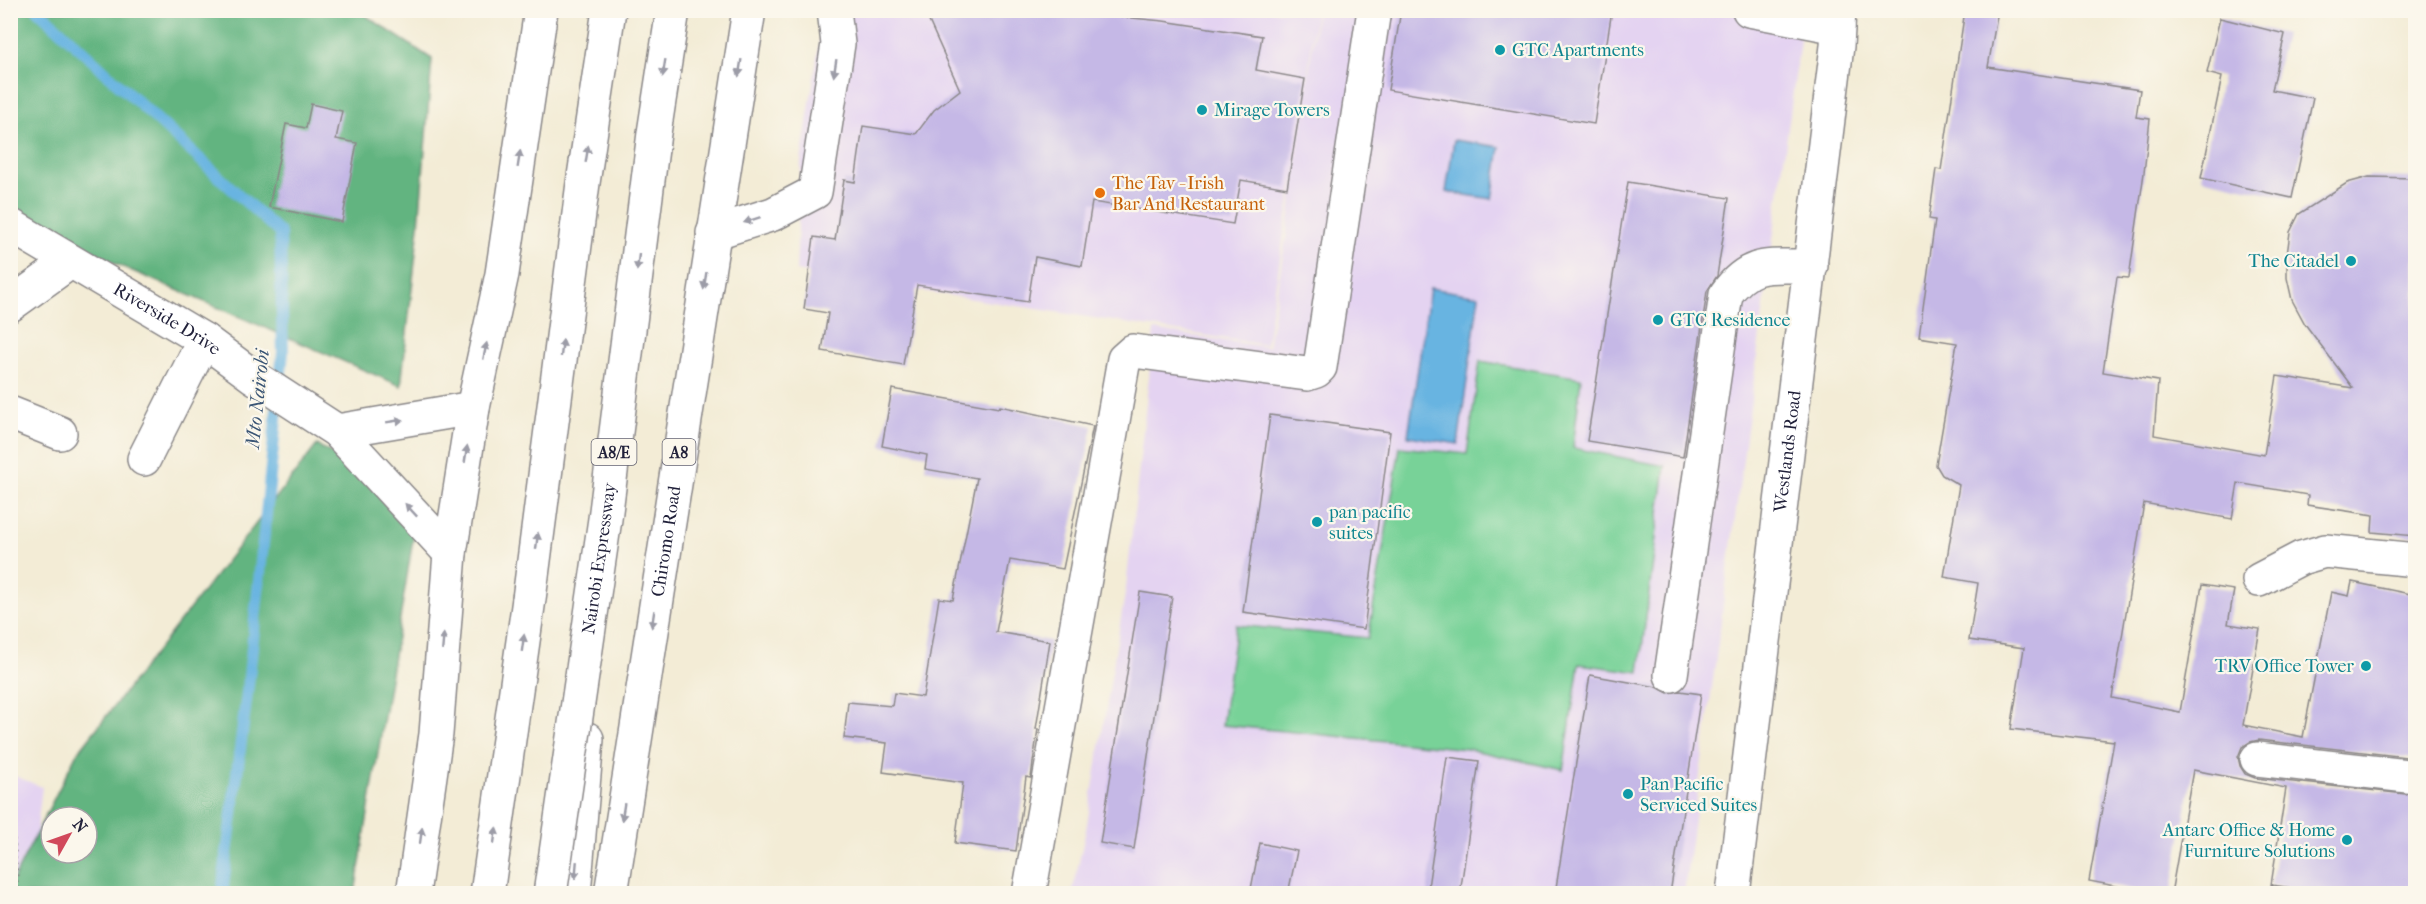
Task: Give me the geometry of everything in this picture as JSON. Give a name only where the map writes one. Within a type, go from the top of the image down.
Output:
[{"type":"main road","points":[[413,894],[436,734],[450,553],[473,408],[502,274],[541,10]]},
{"type":"main road","points":[[487,894],[529,599],[581,195],[609,10]]},
{"type":"main road","name":"Nairobi Expressway","points":[[550,894],[605,519],[654,133],[673,10]]},
{"type":"main road","name":"Chiromo Road","points":[[611,894],[749,10]]},
{"type":"main road","points":[[713,233],[773,214],[815,192],[838,44],[834,10]]},
{"type":"main road","points":[[1029,894],[1124,359],[1134,351],[1307,374],[1320,367],[1374,10]]},
{"type":"main road","points":[[1749,10],[1838,19]]},
{"type":"main road","name":"Westlands Road","points":[[1734,894],[1838,19]]},
{"type":"main road","name":"Riverside Drive","points":[[10,225],[204,340],[254,377],[328,424],[450,553]]},
{"type":"main road","points":[[10,305],[70,262]]},
{"type":"main road","points":[[1671,675],[1726,294],[1737,279],[1748,271],[1765,267],[1810,266]]},
{"type":"main road","points":[[144,459],[204,340]]},
{"type":"main road","points":[[328,424],[473,408]]},
{"type":"main road","points":[[10,413],[60,433]]},
{"type":"main road","points":[[574,894],[605,519]]},
{"type":"main road","points":[[2259,580],[2301,558],[2325,550],[2415,560]]},
{"type":"main road","points":[[2258,759],[2415,777]]},
{"type":"path","points":[[10,791],[18,894]]},
{"type":"shaded area","points":[[824,11],[1316,11],[1295,170],[1266,345],[796,271],[801,161]]},
{"type":"shaded area","points":[[1317,11],[1804,11],[1684,893],[1072,894],[1086,830],[1126,588],[1154,330],[1268,347],[1290,213]]},
{"type":"shaded area","points":[[10,774],[42,787],[29,893],[11,893]]},
{"type":"green space","points":[[11,11],[359,11],[432,59],[419,226],[401,386],[116,264],[11,206]]},
{"type":"green space","points":[[1480,361],[1581,378],[1573,448],[1665,466],[1639,672],[1579,664],[1563,770],[1468,749],[1222,725],[1236,625],[1368,638],[1400,447],[1467,454]]},
{"type":"green space","points":[[317,445],[419,503],[355,893],[11,894],[10,886],[39,828],[39,865],[99,865],[99,805],[51,805],[76,755]]},
{"type":"water","points":[[1454,140],[1500,147],[1492,199],[1446,192]]},
{"type":"water","points":[[1430,288],[1479,296],[1458,444],[1408,436]]},
{"type":"building","points":[[924,10],[1123,10],[1122,17],[1262,36],[1256,70],[1305,79],[1287,188],[1241,180],[1233,224],[1092,202],[1082,266],[1035,257],[1028,302],[917,285],[903,365],[822,351],[828,313],[804,309],[814,237],[835,240],[844,180],[855,182],[863,126],[916,134],[934,110],[960,90]]},
{"type":"building","name":"GTC Apartments","points":[[1401,10],[1612,10],[1594,124],[1388,90]]},
{"type":"building","points":[[1965,10],[1998,10],[1988,67],[2140,90],[2136,117],[2150,119],[2144,173],[2129,278],[2117,277],[2103,372],[2158,381],[2154,435],[2264,455],[2277,376],[2353,388],[2305,324],[2292,300],[2287,278],[2290,232],[2299,214],[2347,183],[2369,177],[2415,178],[2415,536],[2372,532],[2373,515],[2307,505],[2308,495],[2238,483],[2232,519],[2144,503],[2112,698],[2180,712],[2202,585],[2234,590],[2228,624],[2260,629],[2243,725],[2303,737],[2331,592],[2349,596],[2352,582],[2415,595],[2415,758],[2259,740],[2242,747],[2238,757],[2245,774],[2255,778],[2415,795],[2415,894],[2291,894],[2292,888],[2271,885],[2286,788],[2193,770],[2171,894],[2157,894],[2089,881],[2114,741],[2011,729],[2024,648],[1969,640],[1978,583],[1944,577],[1959,485],[1942,475],[1936,465],[1957,343],[1919,337],[1935,220],[1929,219],[1936,169],[1941,170]]},
{"type":"building","points":[[2220,18],[2285,34],[2272,90],[2313,98],[2292,198],[2201,178],[2222,77],[2207,73]]},
{"type":"building","points":[[311,104],[342,111],[336,139],[357,143],[342,222],[269,207],[286,124],[306,128]]},
{"type":"building","name":"GTC Residence","points":[[1628,182],[1729,198],[1717,276],[1707,291],[1683,457],[1587,441]]},
{"type":"building","points":[[892,389],[999,408],[1000,406],[1093,426],[1063,569],[1010,560],[996,632],[1050,641],[1031,778],[1026,777],[1016,851],[955,843],[963,783],[883,772],[887,743],[844,738],[848,702],[892,706],[894,693],[923,697],[939,598],[953,600],[977,478],[925,469],[927,455],[882,446]]},
{"type":"building","name":"pan pacific suites","points":[[1270,415],[1390,432],[1364,629],[1243,612]]},
{"type":"building","points":[[1140,592],[1172,597],[1134,849],[1100,843]]},
{"type":"building","name":"Pan Pacific Serviced Suites","points":[[1590,675],[1657,687],[1668,693],[1680,691],[1701,694],[1670,894],[1555,894]]},
{"type":"building","points":[[1447,757],[1479,761],[1460,894],[1427,894]]},
{"type":"building","points":[[1260,843],[1297,851],[1288,894],[1250,894]]},
{"type":"waterway","name":"Mto Nairobi","points":[[38,10],[280,233],[283,352],[249,677],[222,894]]},
{"type":"place","name":"GTC Apartments","points":[[1500,50]]},
{"type":"place","name":"Mirage Towers","points":[[1202,110]]},
{"type":"place","name":"The Tav - Irish Bar And Restaurant","points":[[1100,193]]},
{"type":"place","name":"The Citadel","points":[[2351,261]]},
{"type":"place","name":"GTC Residence","points":[[1658,320]]},
{"type":"place","name":"pan pacific suites","points":[[1317,522]]},
{"type":"place","name":"TRV Office Tower","points":[[2366,666]]},
{"type":"place","name":"Pan Pacific Serviced Suites","points":[[1628,794]]},
{"type":"place","name":"Antarc Office & Home Furniture Solutions","points":[[2347,840]]}]
